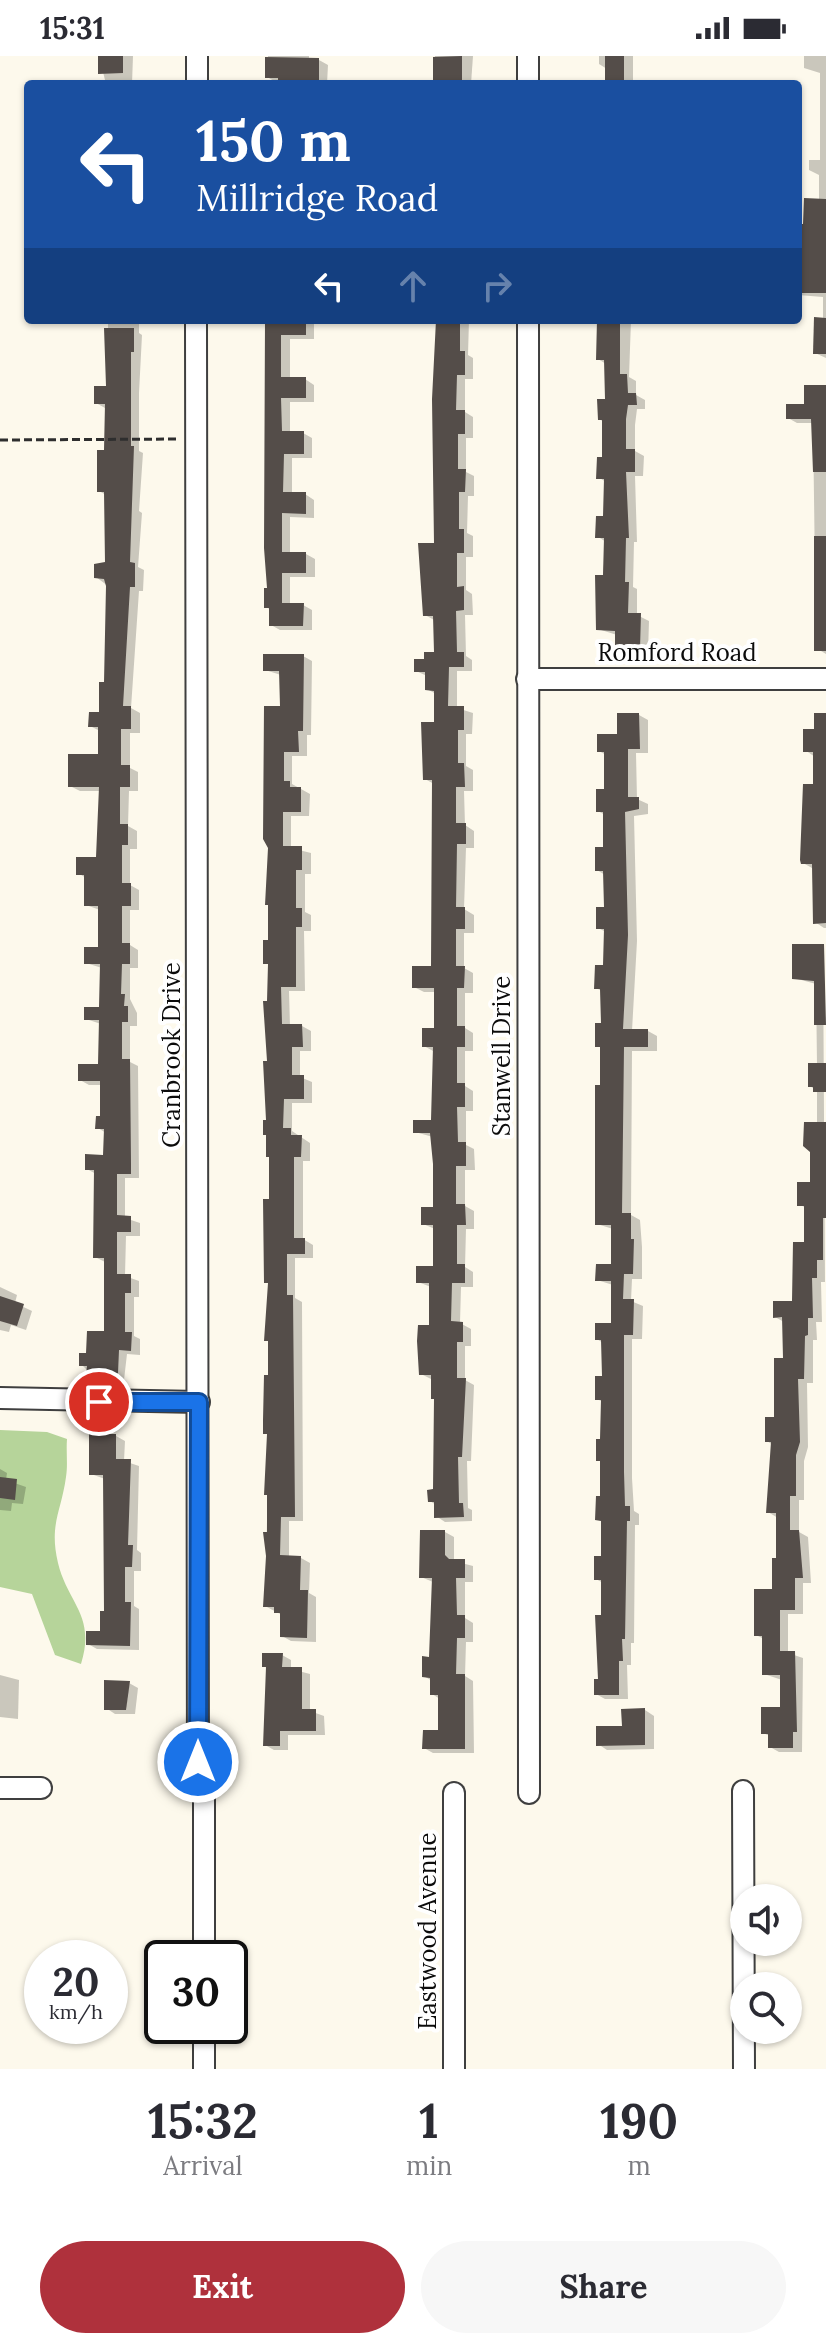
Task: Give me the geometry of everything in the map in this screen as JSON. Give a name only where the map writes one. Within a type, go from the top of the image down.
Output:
[{"type":"street","points":[[197,56],[197,80]]},
{"type":"street","points":[[528,56],[528,80]]},
{"type":"street","name":"Cranbrook Drive","points":[[196,324],[204,1940]]},
{"type":"street","name":"Stanwell Drive","points":[[528,324],[529,1793]]},
{"type":"street","name":"Romford Road","points":[[527,679],[826,679]]},
{"type":"street","points":[[0,1398],[199,1402]]},
{"type":"street","points":[[0,1788],[41,1788]]},
{"type":"street","points":[[743,1791],[744,2069]]},
{"type":"street","name":"Eastwood Avenue","points":[[454,1793],[454,2069]]},
{"type":"street","points":[[204,2044],[204,2069]]},
{"type":"path","points":[[0,440],[180,439]]},
{"type":"green space","points":[[0,1430],[47,1432],[67,1439],[67,1472],[55,1538],[62,1577],[83,1621],[85,1647],[81,1664],[55,1655],[32,1594],[0,1587]]},
{"type":"building","points":[[98,56],[123,56],[123,73],[98,74]]},
{"type":"building","points":[[462,56],[462,80],[433,80],[433,57]]},
{"type":"building","points":[[605,56],[624,56],[624,80],[605,80]]},
{"type":"building","points":[[265,57],[319,58],[319,80],[265,78]]},
{"type":"building","points":[[804,198],[826,199],[826,293],[802,293]]},
{"type":"building","points":[[814,317],[826,318],[826,354],[813,354]]},
{"type":"building","points":[[265,324],[306,324],[306,335],[281,335],[281,377],[306,377],[306,398],[281,398],[282,431],[304,431],[304,454],[284,454],[283,492],[306,492],[306,514],[282,513],[282,552],[306,552],[306,573],[282,573],[282,603],[304,603],[303,626],[269,626],[269,608],[264,608],[264,588],[267,588],[264,548]]},
{"type":"building","points":[[436,324],[460,324],[460,351],[465,351],[465,375],[457,375],[456,410],[465,410],[465,434],[458,434],[458,469],[466,469],[465,492],[459,492],[459,529],[464,529],[464,553],[457,553],[457,587],[464,586],[464,610],[456,611],[457,652],[464,652],[464,667],[449,667],[448,706],[464,706],[464,730],[458,730],[458,763],[464,763],[465,787],[456,787],[456,823],[466,823],[466,844],[457,844],[456,907],[465,907],[465,929],[456,929],[456,966],[465,966],[464,988],[457,988],[457,1026],[465,1026],[465,1047],[457,1047],[457,1083],[465,1083],[465,1107],[457,1107],[458,1142],[466,1142],[466,1166],[456,1166],[456,1204],[465,1204],[466,1225],[457,1225],[457,1264],[465,1264],[465,1283],[452,1283],[451,1321],[463,1322],[463,1342],[457,1342],[457,1378],[466,1378],[462,1457],[458,1457],[459,1503],[463,1503],[464,1517],[434,1518],[434,1502],[428,1502],[427,1490],[433,1489],[434,1399],[431,1399],[431,1375],[419,1375],[417,1341],[418,1325],[429,1325],[429,1283],[416,1283],[416,1266],[433,1266],[433,1225],[421,1225],[421,1207],[433,1207],[433,1164],[430,1133],[413,1133],[413,1120],[431,1120],[433,1047],[422,1047],[422,1028],[434,1028],[434,988],[412,988],[412,966],[431,966],[432,780],[423,780],[421,722],[434,722],[434,691],[425,690],[425,672],[414,672],[414,659],[424,659],[424,652],[434,652],[433,616],[423,616],[418,543],[434,543],[432,399]]},
{"type":"building","points":[[597,324],[620,324],[620,374],[627,374],[628,393],[636,393],[637,405],[628,405],[626,419],[626,449],[635,449],[635,472],[626,472],[629,538],[626,538],[625,582],[629,582],[628,613],[641,613],[640,649],[615,648],[615,631],[596,630],[595,575],[603,575],[604,538],[595,538],[596,516],[603,516],[604,479],[596,479],[597,457],[602,457],[602,420],[598,420],[597,399],[605,399],[604,360],[596,360]]},
{"type":"building","points":[[104,328],[134,328],[134,352],[131,352],[131,446],[134,446],[130,562],[135,563],[135,587],[130,587],[123,706],[131,706],[131,729],[121,729],[121,765],[130,765],[130,787],[120,787],[120,824],[128,824],[128,845],[122,845],[122,883],[131,883],[131,906],[122,906],[122,943],[130,943],[130,964],[122,964],[121,994],[125,994],[124,1006],[128,1006],[128,1022],[122,1022],[122,1059],[130,1059],[131,1174],[117,1174],[117,1215],[131,1216],[131,1232],[117,1232],[117,1274],[131,1274],[131,1293],[125,1293],[125,1332],[132,1332],[131,1351],[119,1350],[118,1373],[114,1376],[86,1375],[87,1366],[79,1366],[79,1353],[86,1353],[87,1331],[104,1331],[104,1258],[93,1258],[94,1170],[85,1170],[85,1154],[103,1155],[104,1129],[95,1129],[96,1116],[100,1116],[100,1081],[78,1081],[78,1064],[98,1064],[99,1020],[84,1020],[84,1007],[99,1007],[100,964],[84,964],[84,947],[98,947],[98,906],[84,906],[84,875],[76,875],[76,857],[96,857],[99,787],[68,787],[68,754],[98,754],[98,727],[88,727],[89,712],[99,712],[99,682],[104,682],[106,586],[104,579],[94,578],[94,564],[105,562],[104,492],[97,492],[97,450],[104,450],[105,404],[94,404],[94,386],[106,386]]},
{"type":"building","points":[[804,385],[826,385],[826,472],[813,472],[811,419],[786,419],[786,404],[804,404]]},
{"type":"building","points":[[814,536],[826,536],[826,651],[814,651]]},
{"type":"building","points":[[263,654],[304,654],[303,731],[298,731],[299,752],[284,752],[284,781],[290,781],[290,787],[301,787],[301,812],[283,812],[283,846],[302,846],[302,870],[296,870],[296,908],[302,908],[302,927],[296,927],[296,987],[281,987],[282,1024],[302,1024],[303,1047],[292,1047],[292,1075],[304,1075],[304,1099],[284,1099],[283,1128],[291,1128],[291,1135],[302,1135],[301,1157],[294,1157],[294,1238],[305,1238],[305,1254],[287,1254],[287,1295],[293,1295],[295,1517],[281,1517],[280,1555],[301,1556],[300,1590],[308,1590],[307,1638],[280,1637],[280,1613],[274,1613],[274,1607],[263,1607],[267,1434],[263,1434],[263,1420],[264,1375],[268,1375],[268,1341],[264,1341],[268,1283],[264,1283],[263,1199],[269,1199],[269,1157],[266,1157],[266,1135],[263,1135],[263,1120],[266,1120],[263,1061],[267,1061],[263,1001],[267,1001],[268,964],[263,964],[263,940],[268,940],[268,905],[265,905],[268,848],[263,839],[264,706],[280,706],[279,671],[263,671]]},
{"type":"building","points":[[617,713],[639,713],[640,749],[628,749],[628,797],[639,797],[639,809],[625,812],[628,935],[623,1029],[648,1029],[648,1047],[624,1047],[622,1213],[631,1213],[631,1239],[634,1239],[633,1274],[624,1274],[623,1299],[634,1299],[633,1335],[624,1335],[625,1506],[630,1506],[630,1521],[627,1521],[625,1639],[622,1639],[623,1661],[619,1661],[619,1695],[594,1695],[594,1679],[598,1679],[595,1615],[601,1615],[601,1580],[594,1580],[594,1556],[601,1556],[601,1521],[595,1520],[596,1496],[600,1496],[600,1461],[596,1461],[596,1439],[600,1439],[601,1400],[595,1400],[595,1376],[602,1376],[601,1340],[595,1340],[595,1323],[611,1323],[611,1281],[595,1281],[596,1264],[611,1264],[611,1225],[595,1225],[595,1085],[600,1085],[600,1047],[595,1047],[595,1023],[601,1023],[600,989],[594,989],[595,965],[603,965],[604,929],[596,929],[596,907],[604,907],[603,871],[595,871],[595,847],[603,847],[603,812],[596,812],[596,789],[604,789],[604,752],[597,752],[597,734],[617,734]]},
{"type":"building","points":[[814,713],[826,713],[826,923],[813,924],[812,864],[801,864],[800,860],[803,784],[813,784],[813,752],[803,752],[803,729],[814,729]]},
{"type":"building","points":[[792,944],[824,944],[826,1025],[814,1025],[814,981],[792,979]]},
{"type":"building","points":[[808,1063],[826,1063],[826,1092],[813,1092],[813,1087],[808,1087]]},
{"type":"building","points":[[804,1122],[826,1122],[826,1218],[823,1218],[823,1260],[817,1260],[817,1278],[812,1278],[813,1318],[808,1318],[808,1335],[805,1336],[804,1379],[798,1379],[800,1442],[796,1455],[796,1496],[790,1496],[790,1530],[799,1530],[803,1578],[795,1578],[795,1610],[780,1610],[780,1651],[795,1651],[797,1732],[793,1732],[793,1748],[768,1748],[768,1734],[761,1734],[761,1707],[780,1707],[780,1675],[762,1675],[762,1636],[754,1636],[754,1589],[772,1589],[772,1558],[776,1558],[776,1513],[766,1513],[771,1442],[765,1442],[765,1417],[774,1417],[774,1358],[783,1358],[782,1317],[773,1318],[773,1301],[792,1301],[793,1242],[804,1242],[804,1206],[797,1206],[797,1182],[810,1182],[810,1152],[803,1146]]},
{"type":"building","points":[[0,1296],[24,1304],[17,1326],[0,1321]]},
{"type":"building","points":[[89,1434],[116,1434],[116,1459],[131,1459],[128,1545],[133,1545],[132,1567],[125,1567],[125,1602],[131,1602],[130,1646],[86,1645],[86,1631],[100,1631],[100,1611],[104,1611],[103,1475],[89,1475]]},
{"type":"building","points":[[0,1477],[17,1479],[15,1500],[0,1498]]},
{"type":"building","points":[[420,1530],[445,1530],[445,1555],[449,1559],[465,1559],[465,1578],[456,1578],[457,1615],[465,1615],[465,1638],[457,1638],[456,1674],[465,1674],[465,1749],[422,1749],[423,1730],[438,1730],[438,1695],[430,1695],[430,1678],[422,1677],[422,1656],[429,1657],[432,1578],[419,1578]]},
{"type":"building","points":[[262,1653],[283,1653],[282,1667],[302,1667],[302,1709],[316,1709],[316,1731],[280,1731],[280,1746],[263,1746],[266,1667],[262,1667]]},
{"type":"building","points":[[104,1680],[130,1681],[126,1710],[104,1710]]},
{"type":"building","points":[[645,1708],[645,1745],[596,1746],[596,1726],[622,1726],[621,1709]]},
{"type":"route","points":[[99,1402],[199,1402],[198,1762]]}]
